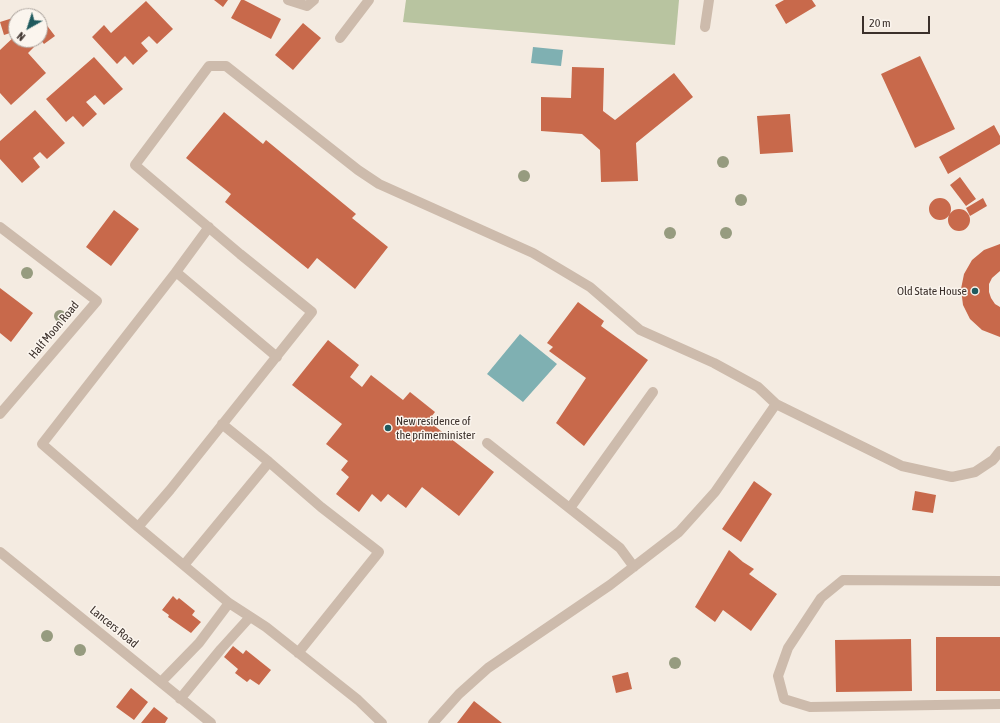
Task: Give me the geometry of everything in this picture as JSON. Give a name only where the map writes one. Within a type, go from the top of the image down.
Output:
[{"type":"street","points":[[288,0],[307,6],[314,0]]},
{"type":"street","points":[[340,38],[370,0]]},
{"type":"street","points":[[705,28],[709,0]]},
{"type":"street","points":[[138,527],[170,490],[312,312],[135,165],[209,66],[226,66],[358,170],[379,184],[533,253],[590,287],[640,330],[714,363],[758,388],[776,404],[902,466],[952,477],[976,472],[992,460],[1000,451]]},
{"type":"street","name":"Half Moon Road","points":[[0,227],[97,301],[0,414]]},
{"type":"street","points":[[209,227],[176,272],[42,444],[229,603],[266,627],[358,700],[382,723]]},
{"type":"street","points":[[176,272],[277,357]]},
{"type":"street","points":[[570,508],[653,392]]},
{"type":"street","points":[[434,723],[459,694],[488,668],[610,585],[679,532],[715,492],[776,404]]},
{"type":"street","points":[[222,424],[379,552],[298,653]]},
{"type":"street","points":[[487,442],[620,548],[634,567]]},
{"type":"street","points":[[184,565],[269,462]]},
{"type":"street","name":"Lancers Road","points":[[0,552],[211,723]]},
{"type":"street","points":[[1000,581],[843,580],[821,598],[788,648],[778,676],[784,699],[810,707],[1000,704]]},
{"type":"street","points":[[161,682],[199,643],[229,603]]},
{"type":"street","points":[[180,699],[220,649],[250,617]]},
{"type":"green space","points":[[406,0],[679,0],[675,45],[403,22]]},
{"type":"water","points":[[533,47],[563,50],[561,66],[531,63]]},
{"type":"water","points":[[520,334],[557,364],[523,402],[487,374]]},
{"type":"building","points":[[214,0],[228,0],[223,7]]},
{"type":"building","points":[[241,0],[244,0],[281,19],[271,39],[231,18]]},
{"type":"building","points":[[784,0],[812,0],[816,6],[786,24],[775,5]]},
{"type":"building","points":[[146,1],[173,29],[157,44],[149,36],[141,43],[148,51],[133,65],[125,56],[117,64],[92,37],[104,25],[111,33]]},
{"type":"building","points":[[8,20],[8,34],[4,35],[0,22]]},
{"type":"building","points":[[303,23],[321,38],[293,70],[275,55]]},
{"type":"building","points":[[48,27],[55,36],[48,41]]},
{"type":"building","points":[[8,42],[8,48],[33,48],[28,53],[46,73],[11,105],[0,93],[0,50]]},
{"type":"building","points":[[920,56],[955,129],[915,148],[881,74]]},
{"type":"building","points":[[94,57],[123,89],[104,105],[95,95],[86,102],[97,114],[83,127],[73,116],[66,122],[46,99]]},
{"type":"building","points":[[572,67],[604,68],[603,111],[615,120],[674,73],[693,97],[636,143],[638,181],[601,182],[600,150],[582,134],[541,131],[541,97],[571,98]]},
{"type":"building","points":[[35,110],[65,143],[47,159],[40,152],[33,158],[40,167],[22,183],[0,159],[0,141]]},
{"type":"building","points":[[224,112],[263,144],[266,140],[356,214],[352,218],[388,247],[355,289],[317,258],[308,269],[225,202],[231,194],[186,158]]},
{"type":"building","points":[[790,114],[793,152],[760,154],[757,116]]},
{"type":"building","points":[[994,125],[1000,136],[1000,144],[948,174],[939,157]]},
{"type":"building","points":[[960,177],[976,199],[966,206],[950,185]]},
{"type":"building","points":[[940,198],[944,199],[950,205],[950,213],[944,219],[940,220],[936,219],[930,213],[929,209],[930,205],[936,199]]},
{"type":"building","points":[[983,198],[987,206],[970,216],[966,208]]},
{"type":"building","points":[[959,209],[963,210],[969,216],[969,224],[963,230],[959,231],[955,230],[949,224],[948,220],[949,216],[955,210]]},
{"type":"building","points":[[114,210],[139,229],[111,266],[86,247]]},
{"type":"building","name":"Old State House","points":[[1000,244],[1000,271],[992,278],[989,284],[989,292],[995,304],[1000,307],[1000,337],[982,330],[970,319],[963,305],[961,289],[964,274],[972,260],[984,250]]},
{"type":"building","points":[[0,288],[33,313],[11,342],[0,333]]},
{"type":"building","points":[[578,302],[604,321],[601,326],[648,360],[584,446],[556,423],[586,378],[549,351],[553,347],[547,343]]},
{"type":"building","name":"New residence of the primeminister","points":[[328,340],[359,365],[350,377],[362,387],[371,375],[403,400],[410,392],[435,412],[428,421],[494,472],[459,516],[422,487],[406,508],[388,494],[381,502],[372,494],[359,512],[336,494],[349,477],[341,470],[348,461],[326,444],[342,424],[292,385]]},
{"type":"building","points":[[754,481],[772,494],[741,542],[722,529]]},
{"type":"building","points":[[915,491],[936,495],[933,513],[912,510]]},
{"type":"building","points":[[729,550],[754,569],[749,574],[777,594],[751,631],[723,610],[715,622],[695,607]]},
{"type":"building","points":[[173,596],[177,600],[179,598],[195,611],[192,615],[201,622],[191,633],[168,617],[169,615],[162,610]]},
{"type":"building","points":[[936,637],[1000,637],[1000,691],[936,691]]},
{"type":"building","points":[[911,639],[912,691],[836,692],[835,640]]},
{"type":"building","points":[[233,646],[243,654],[246,650],[271,670],[259,685],[250,679],[247,682],[235,673],[238,669],[224,657]]},
{"type":"building","points":[[628,672],[632,689],[616,693],[612,676]]},
{"type":"building","points":[[131,688],[148,702],[134,720],[116,707]]},
{"type":"building","points":[[474,701],[502,723],[457,723]]},
{"type":"building","points":[[154,707],[168,718],[165,723],[141,723]]},
{"type":"place","name":"Old State House","points":[[975,291]]},
{"type":"place","name":"New residence of the primeminister","points":[[388,428]]}]
